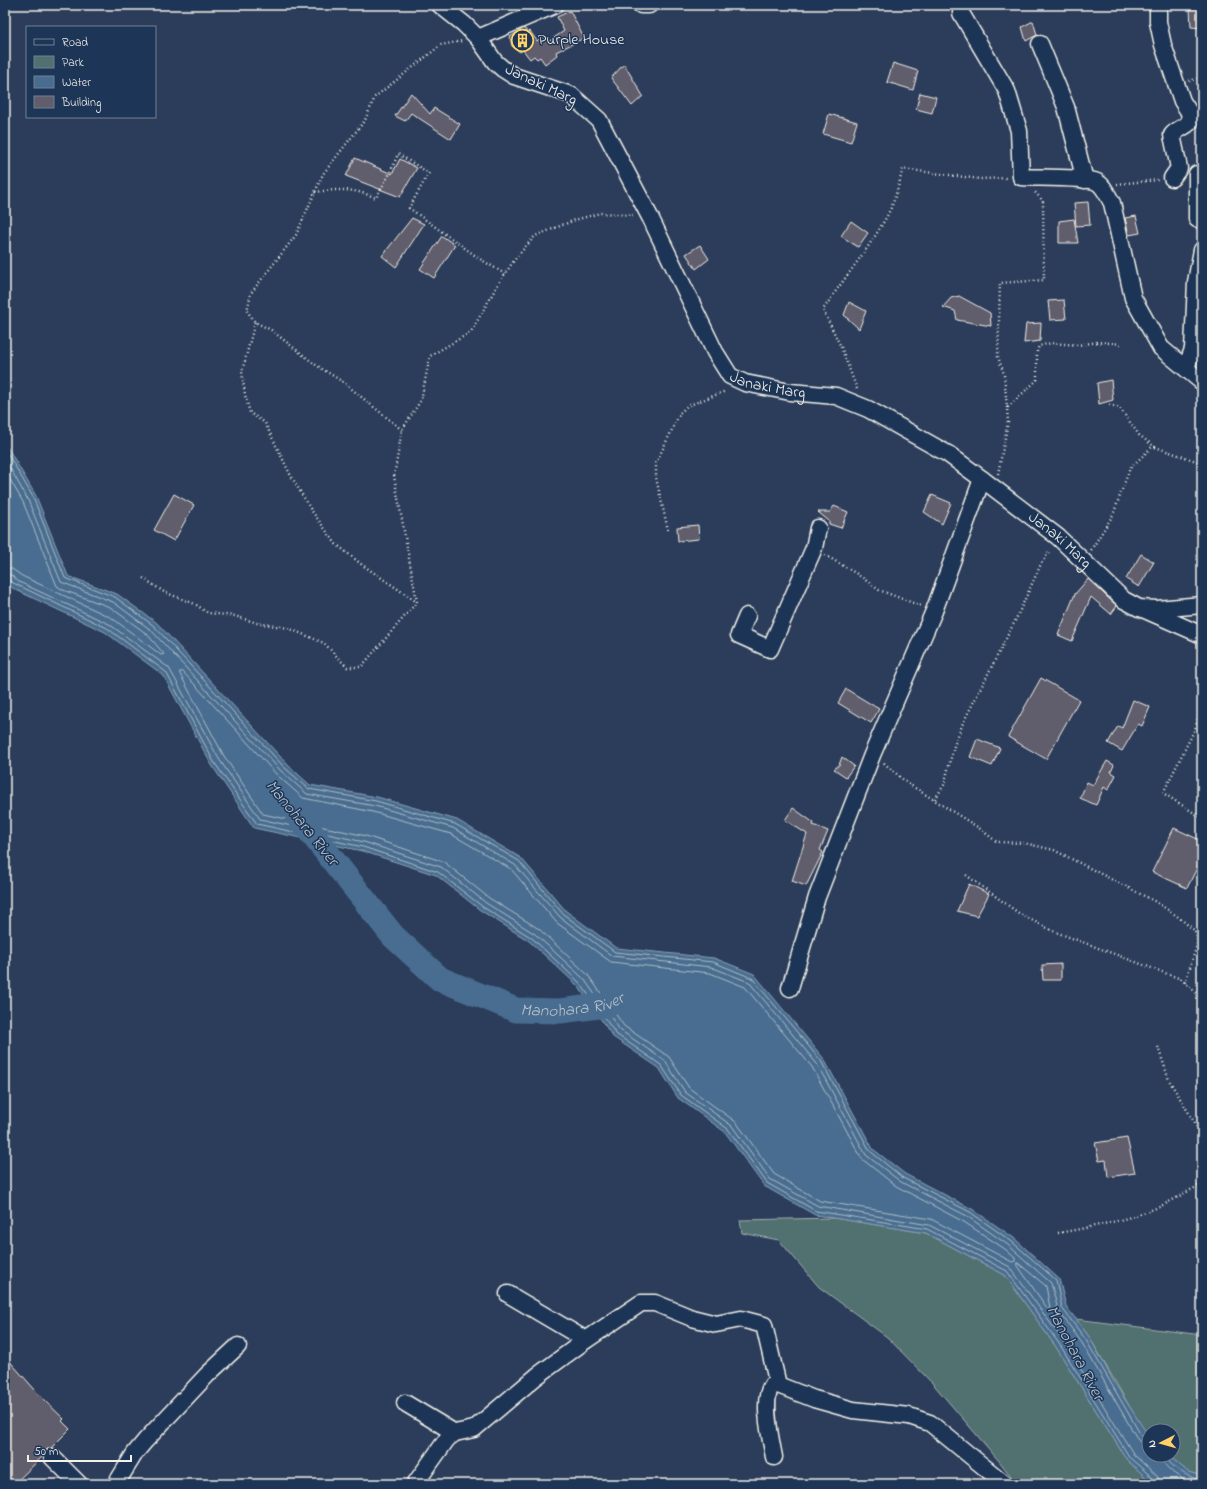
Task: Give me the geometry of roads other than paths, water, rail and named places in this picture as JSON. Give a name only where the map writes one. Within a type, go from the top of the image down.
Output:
[{"type":"street","name":"Janaki Marg","points":[[440,5],[464,24],[478,38],[495,62],[503,69],[514,76],[572,95],[599,120],[650,217],[715,352],[730,376],[745,383],[790,392],[836,396],[868,409],[948,454],[988,483],[1058,537],[1082,562],[1124,600],[1139,608],[1157,609],[1202,605]]},
{"type":"street","points":[[478,38],[555,5]]},
{"type":"street","points":[[641,5],[649,5]]},
{"type":"street","points":[[1158,5],[1158,22],[1163,45],[1182,101],[1189,112],[1190,122],[1185,127],[1176,129],[1172,135],[1179,168],[1172,178]]},
{"type":"street","points":[[961,13],[1007,91],[1019,131],[1022,177],[1085,180],[1097,182],[1101,186],[1112,202],[1133,298],[1161,348],[1202,382]]},
{"type":"street","points":[[1040,44],[1066,107],[1085,180]]},
{"type":"street","points":[[1197,174],[1197,219],[1202,218]]},
{"type":"street","points":[[1186,368],[1193,349],[1196,282],[1202,250]]},
{"type":"street","points":[[790,988],[817,897],[872,755],[988,483]]},
{"type":"street","points":[[747,616],[739,635],[770,649],[814,548],[818,528]]},
{"type":"street","points":[[1139,608],[1202,635]]},
{"type":"street","points":[[508,1294],[586,1340]]},
{"type":"street","points":[[415,1484],[447,1439],[456,1433],[474,1429],[536,1376],[641,1303],[655,1303],[692,1318],[716,1324],[741,1319],[764,1325],[778,1385]]},
{"type":"street","points":[[116,1484],[135,1453],[145,1441],[207,1375],[238,1346]]},
{"type":"street","points":[[774,1457],[768,1414],[768,1390],[772,1385],[778,1385],[814,1399],[853,1410],[909,1416],[930,1423],[1005,1484]]},
{"type":"street","points":[[405,1403],[456,1433]]},
{"type":"street","points":[[52,1457],[79,1484]]},
{"type":"water","points":[[5,443],[36,496],[68,576],[117,594],[157,623],[288,765],[310,785],[377,797],[457,820],[521,858],[566,911],[616,948],[714,958],[754,974],[824,1059],[873,1149],[905,1174],[972,1209],[1014,1238],[1059,1279],[1066,1306],[1090,1338],[1115,1384],[1141,1425],[1141,1463],[1177,1463],[1188,1472],[1202,1476],[1202,1484],[1153,1484],[1127,1460],[1056,1347],[1005,1275],[926,1233],[815,1215],[764,1186],[725,1132],[678,1098],[659,1068],[613,1037],[578,986],[529,941],[480,910],[436,875],[362,851],[254,828],[211,764],[163,675],[105,632],[14,589],[5,582]]},
{"type":"waterway","name":"Manohara River","points":[[297,815],[393,936],[440,979],[516,1010],[560,1011],[607,1005],[625,996]]},
{"type":"place","name":"Purple House","points":[[522,40]]}]
